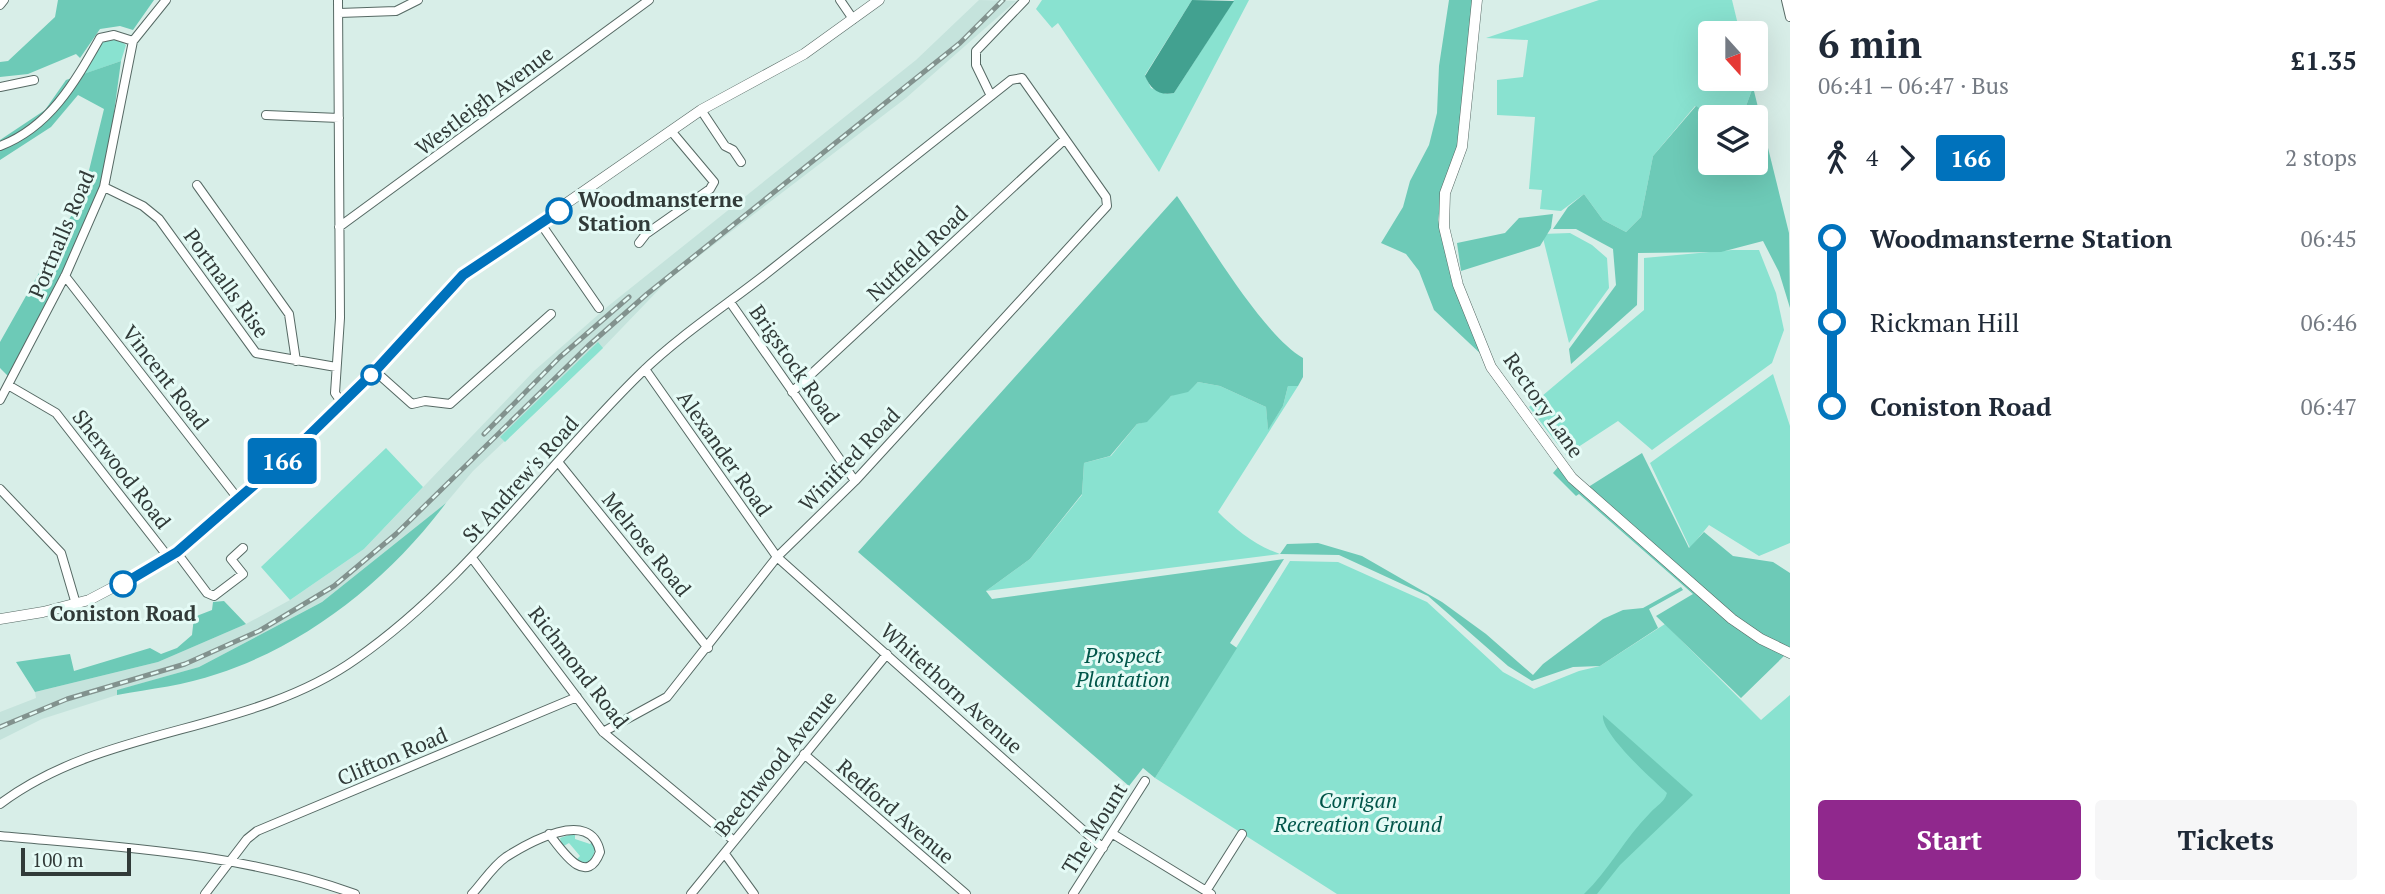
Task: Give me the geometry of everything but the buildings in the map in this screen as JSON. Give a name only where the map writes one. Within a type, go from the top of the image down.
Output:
[{"type":"main road","points":[[0,619],[76,604],[136,578],[173,555],[239,500],[342,403],[463,275],[541,224],[701,110],[791,61],[879,0]]},
{"type":"main road","name":"Rectory Lane","points":[[1477,0],[1462,147],[1445,193],[1444,227],[1458,285],[1491,367],[1573,478],[1732,619],[1761,639],[1790,653]]},
{"type":"street","points":[[0,5],[4,0]]},
{"type":"street","name":"Portnalls Road","points":[[0,401],[65,276],[104,187],[133,41],[166,0]]},
{"type":"street","points":[[338,0],[340,318],[335,393],[342,403]]},
{"type":"street","points":[[339,13],[396,11],[418,0]]},
{"type":"street","name":"Westleigh Avenue","points":[[339,227],[649,0]]},
{"type":"street","points":[[840,0],[853,19]]},
{"type":"street","points":[[991,96],[976,65],[975,54],[1026,0]]},
{"type":"street","points":[[1786,0],[1790,17]]},
{"type":"street","points":[[0,146],[35,125],[56,108],[74,85],[100,38],[114,35],[133,41]]},
{"type":"street","name":"St Andrew's Road","points":[[0,804],[36,780],[70,764],[263,707],[314,686],[358,658],[472,558],[645,369],[1011,80],[1019,77],[1026,82],[1065,139]]},
{"type":"street","points":[[0,87],[34,80]]},
{"type":"street","points":[[701,110],[725,146],[733,150],[741,162]]},
{"type":"street","points":[[266,115],[339,118]]},
{"type":"street","points":[[639,243],[646,234],[710,189],[714,182],[672,132]]},
{"type":"street","name":"Winifred Road","points":[[603,732],[667,697],[777,557],[855,481],[1105,209],[1106,197],[1065,139]]},
{"type":"street","name":"Nutfield Road","points":[[792,392],[1065,139]]},
{"type":"street","points":[[197,185],[289,314],[296,361]]},
{"type":"street","name":"Portnalls Rise","points":[[104,187],[143,206],[159,219],[251,349],[261,355],[336,368]]},
{"type":"street","points":[[541,224],[599,308]]},
{"type":"street","name":"Vincent Road","points":[[65,276],[239,500]]},
{"type":"street","name":"Brigstock Road","points":[[730,302],[855,481]]},
{"type":"street","points":[[375,371],[412,404],[425,401],[450,404],[551,314]]},
{"type":"street","name":"Alexander Road","points":[[645,369],[777,557]]},
{"type":"street","name":"Sherwood Road","points":[[8,385],[56,413],[207,593],[214,596],[243,574],[231,559],[243,548]]},
{"type":"street","name":"Melrose Road","points":[[558,462],[708,648]]},
{"type":"street","points":[[0,489],[61,553],[76,604]]},
{"type":"street","name":"Whitethorn Avenue","points":[[777,557],[1103,848]]},
{"type":"street","name":"Richmond Road","points":[[472,558],[603,732],[733,840]]},
{"type":"street","name":"Beechwood Avenue","points":[[691,894],[887,654]]},
{"type":"street","name":"Clifton Road","points":[[205,894],[232,862],[243,844],[257,831],[577,697]]},
{"type":"street","name":"Redford Avenue","points":[[804,754],[966,894]]},
{"type":"street","name":"The Mount","points":[[1073,894],[1144,781]]},
{"type":"street","points":[[472,894],[505,858],[549,834],[569,828],[581,831],[598,845],[596,861],[588,866],[578,866],[566,857],[549,834]]},
{"type":"street","points":[[1113,834],[1209,893],[1242,834]]},
{"type":"street","points":[[0,836],[232,862],[296,874],[355,894]]},
{"type":"street","points":[[725,854],[754,894]]},
{"type":"shaded area","points":[[979,0],[1016,1],[906,98],[669,279],[597,354],[473,471],[446,503],[322,602],[199,667],[118,690],[117,695],[42,719],[0,740],[0,712],[36,698],[35,692],[158,662],[246,624],[290,600],[364,549],[534,371],[607,307],[916,60]]},
{"type":"shaded area","points":[[1192,0],[1234,1],[1174,93],[1159,92],[1150,85],[1145,76]]},
{"type":"green space","points":[[58,0],[154,0],[133,30],[120,26],[100,29],[80,58],[76,54],[28,74],[0,77],[0,62],[8,61],[55,17]]},
{"type":"green space","points":[[1042,0],[1192,0],[1145,75],[1151,88],[1166,94],[1174,93],[1234,0],[1249,0],[1159,172],[1058,23],[1052,28],[1036,9]]},
{"type":"green space","points":[[1449,0],[1474,0],[1457,154],[1444,181],[1438,220],[1449,270],[1483,356],[1434,310],[1419,271],[1406,254],[1381,243],[1403,207],[1410,181],[1429,145],[1437,113],[1439,66]]},
{"type":"green space","points":[[1599,0],[1732,0],[1737,21],[1698,21],[1698,91],[1752,91],[1746,105],[1695,106],[1653,156],[1641,217],[1626,232],[1603,220],[1584,194],[1561,211],[1540,209],[1542,190],[1529,189],[1535,117],[1497,115],[1497,80],[1523,77],[1528,40],[1486,38]]},
{"type":"green space","points":[[115,37],[126,45],[121,61],[81,75],[102,41]]},
{"type":"green space","points":[[121,61],[104,187],[11,379],[0,368],[0,342],[83,195],[104,109],[78,95],[51,127],[0,160],[0,140],[45,110],[66,80]]},
{"type":"green space","points":[[1752,91],[1754,91],[1757,105],[1746,105]]},
{"type":"green space","points":[[1696,106],[1698,175],[1768,175],[1768,148],[1789,233],[1790,308],[1779,272],[1763,241],[1721,252],[1638,253],[1637,305],[1571,364],[1569,349],[1616,285],[1613,249],[1576,229],[1553,229],[1568,207],[1584,194],[1603,220],[1626,232],[1641,217],[1653,156]]},
{"type":"green space","name":"Prospect Plantation","points":[[1177,196],[1253,307],[1287,346],[1303,358],[1303,377],[1298,386],[1288,386],[1283,406],[1268,430],[1266,407],[1220,386],[1198,382],[1188,392],[1171,396],[1147,422],[1137,424],[1110,456],[1084,463],[1082,494],[1030,559],[986,591],[992,599],[1284,559],[1230,643],[1237,648],[1155,778],[1143,768],[1129,786],[858,552]]},
{"type":"green space","points":[[1553,214],[1551,228],[1540,246],[1461,271],[1457,243],[1505,233],[1519,218]]},
{"type":"green space","points":[[1570,233],[1592,245],[1607,258],[1609,288],[1569,343],[1542,234]]},
{"type":"green space","points":[[1759,250],[1776,293],[1784,330],[1772,363],[1652,450],[1618,421],[1566,455],[1529,407],[1644,310],[1644,258]]},
{"type":"green space","points":[[598,342],[603,348],[505,442],[500,437]]},
{"type":"green space","points":[[1773,374],[1790,426],[1790,543],[1759,556],[1709,525],[1690,548],[1650,463]]},
{"type":"green space","points":[[1198,382],[1220,386],[1266,407],[1268,429],[1283,406],[1288,386],[1298,386],[1218,512],[1247,537],[1280,554],[986,591],[1030,559],[1082,495],[1084,463],[1111,456],[1137,424],[1148,419],[1168,398]]},
{"type":"green space","points":[[386,448],[423,487],[364,549],[290,600],[261,567]]},
{"type":"green space","points":[[1642,453],[1689,548],[1704,532],[1733,556],[1773,562],[1790,573],[1790,655],[1784,656],[1741,698],[1656,616],[1693,594],[1579,494],[1576,496],[1553,473],[1559,466],[1582,491]]},
{"type":"green space","points":[[446,503],[424,531],[373,583],[315,627],[251,661],[205,678],[117,695],[117,690],[199,667],[322,602]]},
{"type":"green space","points":[[1318,543],[1362,556],[1442,602],[1486,634],[1533,675],[1543,664],[1603,619],[1623,610],[1643,608],[1681,587],[1683,590],[1649,609],[1658,628],[1600,666],[1573,667],[1532,681],[1508,666],[1428,596],[1339,555],[1280,554],[1287,544]]},
{"type":"green space","name":"Corrigan Recreation Ground","points":[[1290,561],[1338,562],[1427,602],[1503,672],[1534,689],[1579,671],[1600,666],[1665,624],[1761,720],[1790,695],[1790,894],[1337,894],[1155,778]]},
{"type":"green space","points":[[224,601],[246,624],[158,662],[35,692],[16,662],[70,654],[74,671],[150,648],[161,654],[177,648],[192,635],[194,617],[212,610],[213,602]]},
{"type":"green space","points":[[1603,715],[1693,795],[1620,865],[1597,894],[1584,894],[1667,793],[1618,744],[1604,723]]},
{"type":"green space","points":[[575,833],[575,839],[590,844],[592,842],[596,847],[592,859],[587,863],[575,861],[580,856],[569,843],[562,847],[560,838]]},
{"type":"railway","points":[[0,727],[67,699],[185,664],[259,631],[334,586],[396,534],[588,346],[647,294],[960,43],[1003,0]]},
{"type":"railway","points":[[484,434],[560,357],[629,297]]},
{"type":"bus line","name":"166","points":[[123,584],[177,552],[209,527],[291,453],[375,371],[463,275],[559,211]]},
{"type":"place","name":"Woodmansterne Station","points":[[559,211]]},
{"type":"place","name":"Coniston Road","points":[[123,584]]}]
